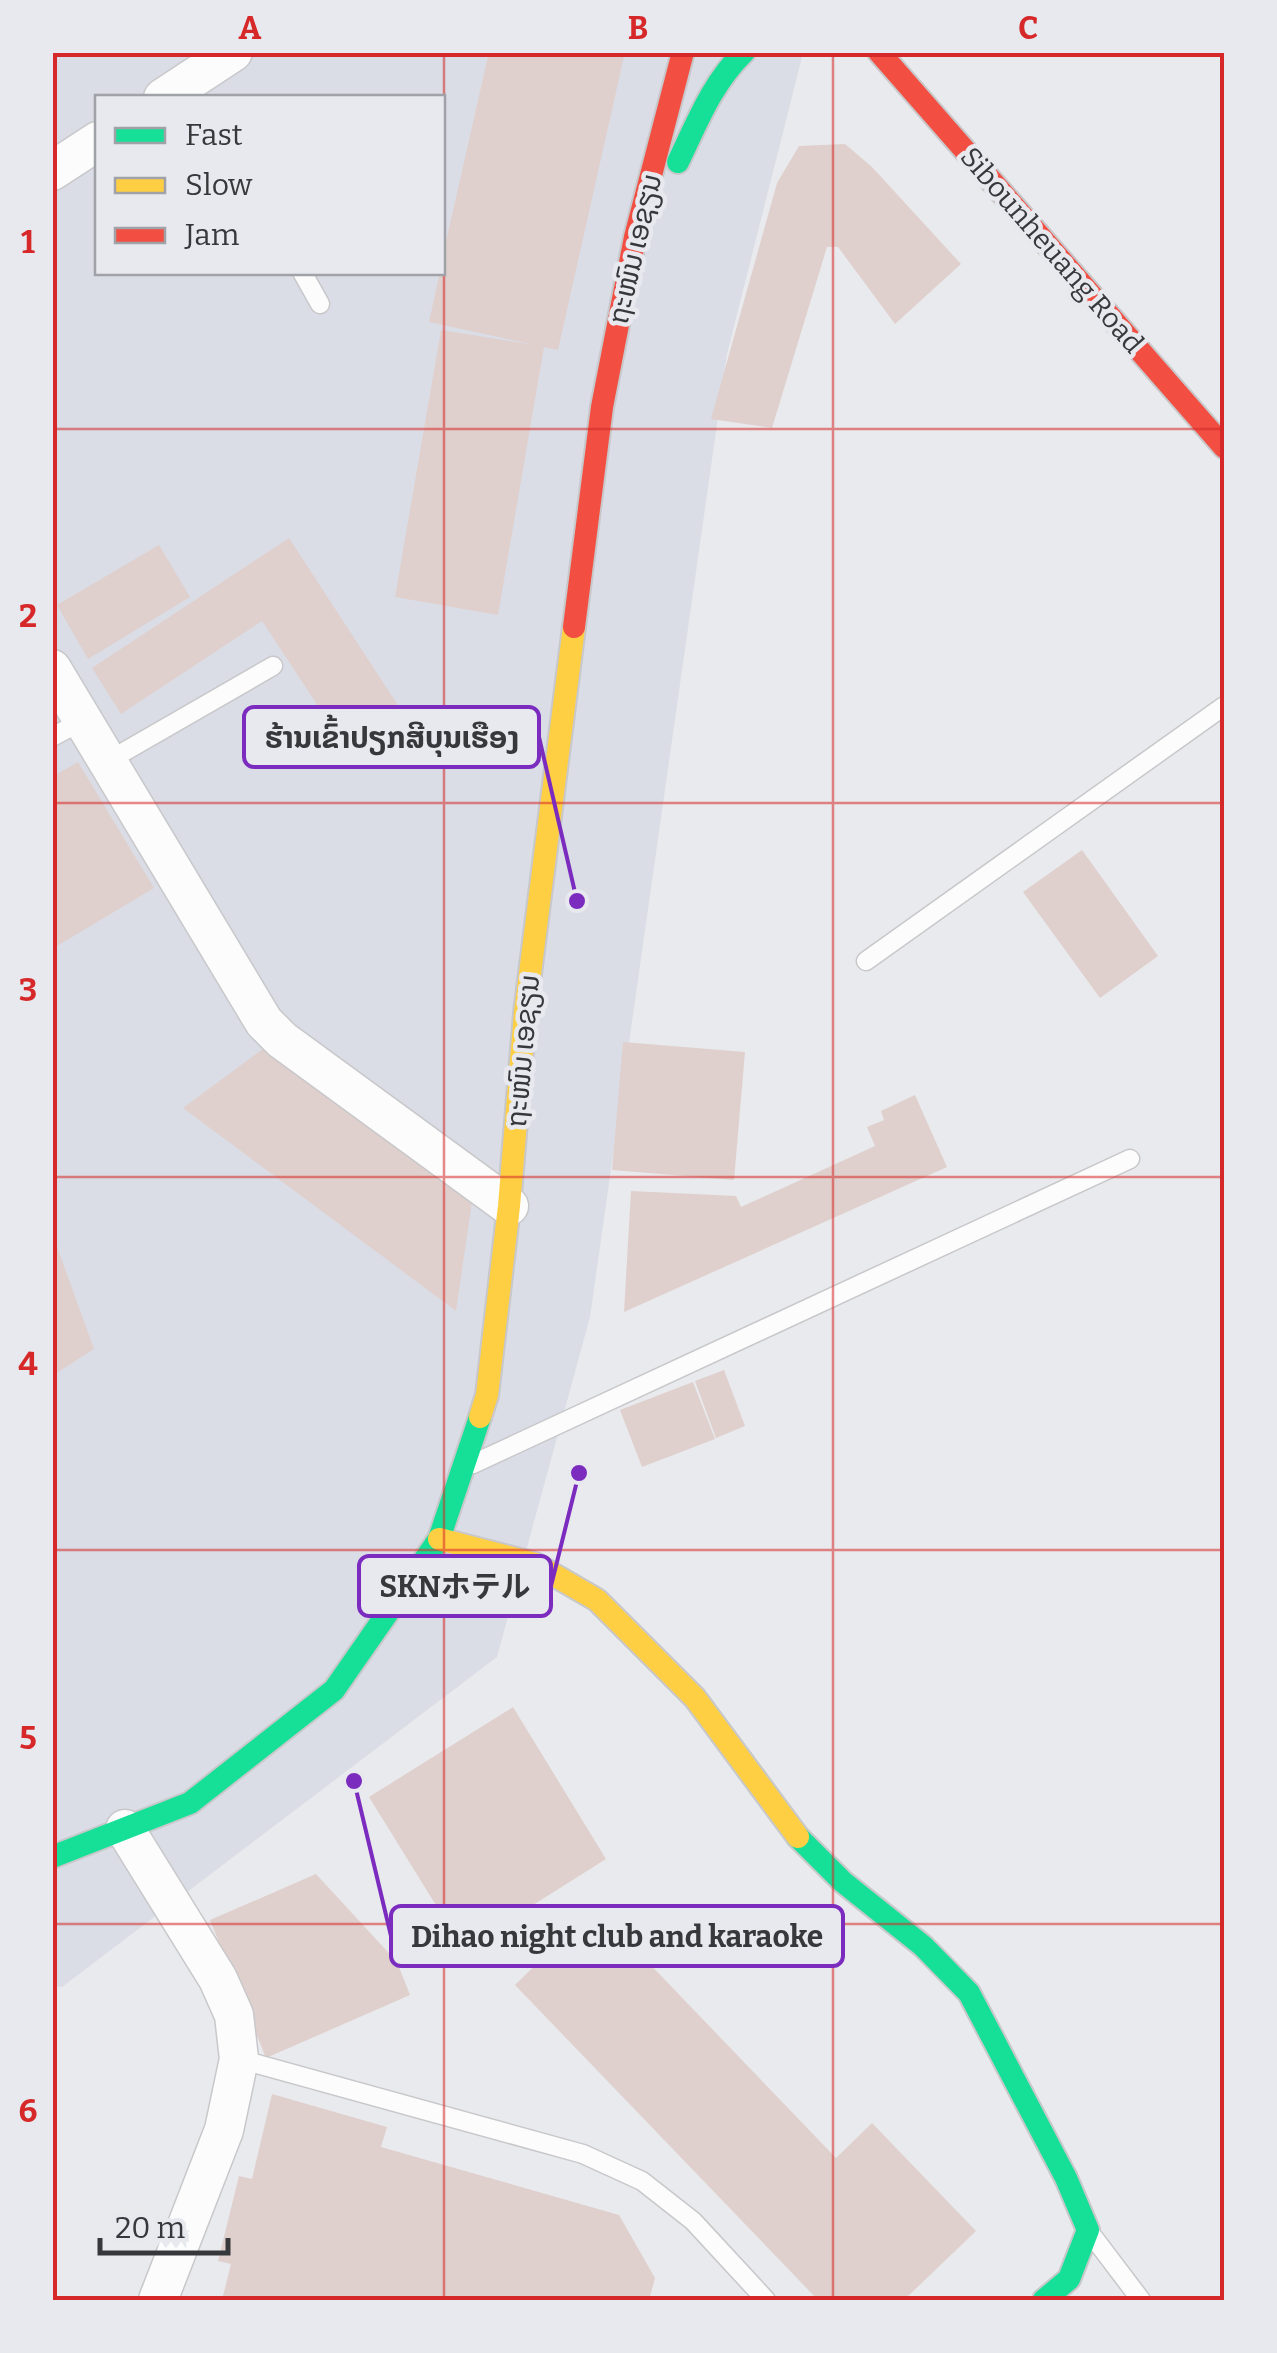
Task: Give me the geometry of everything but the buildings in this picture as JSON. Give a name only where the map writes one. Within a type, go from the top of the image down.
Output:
[{"type":"main road","name":"ຖະໜົນ ເອຊຽນ","points":[[52,1857],[190,1803],[334,1690],[439,1539],[487,1395],[509,1206],[525,1013],[602,407],[635,236],[684,52]]},
{"type":"main road","points":[[635,236],[710,98],[744,52]]},
{"type":"main road","points":[[858,52],[900,76]]},
{"type":"main road","name":"Sibounheuang Road","points":[[879,52],[1224,446]]},
{"type":"main road","points":[[439,1539],[535,1564],[598,1600],[695,1698],[807,1848],[924,1946],[969,1992],[1066,2178],[1088,2230],[1069,2279],[1044,2300]]},
{"type":"street","points":[[186,91],[233,52]]},
{"type":"street","points":[[52,171],[95,143]]},
{"type":"street","points":[[52,669],[67,729],[108,762],[264,1022],[282,1040],[509,1206]]},
{"type":"street","points":[[125,1829],[218,1979],[234,2015],[239,2059],[224,2130],[158,2300]]},
{"type":"lane","points":[[304,275],[320,304]]},
{"type":"lane","points":[[108,762],[272,666]]},
{"type":"lane","points":[[866,962],[1224,706]]},
{"type":"lane","points":[[462,1469],[1130,1159]]},
{"type":"lane","points":[[239,2059],[598,2160],[642,2181],[694,2221],[766,2300]]},
{"type":"lane","points":[[1088,2230],[1141,2300]]},
{"type":"shaded area","points":[[52,53],[803,53],[727,354],[590,1317],[497,1657],[62,1987],[52,1986]]},
{"type":"traffic: fast","points":[[678,162],[714,90],[744,52]]},
{"type":"traffic: fast","points":[[52,1857],[190,1803],[334,1690],[439,1539],[480,1417]]},
{"type":"traffic: fast","points":[[798,1837],[843,1882],[923,1946],[969,1993],[1066,2178],[1088,2230],[1069,2279],[1044,2300]]},
{"type":"traffic: slow","points":[[480,1417],[487,1395],[509,1206],[525,1013],[574,627]]},
{"type":"traffic: slow","points":[[439,1539],[535,1564],[597,1600],[695,1698],[798,1837]]},
{"type":"traffic: jam","points":[[574,627],[602,407],[635,237],[683,52]]},
{"type":"traffic: jam","points":[[879,52],[1224,447]]},
{"type":"place","name":"ຮ້ານເຂົ້າປຽກສີບຸນເຮືອງ","points":[[577,901]]},
{"type":"place","name":"SKNホテル","points":[[579,1473]]},
{"type":"place","name":"Dihao night club and karaoke","points":[[354,1781]]}]
